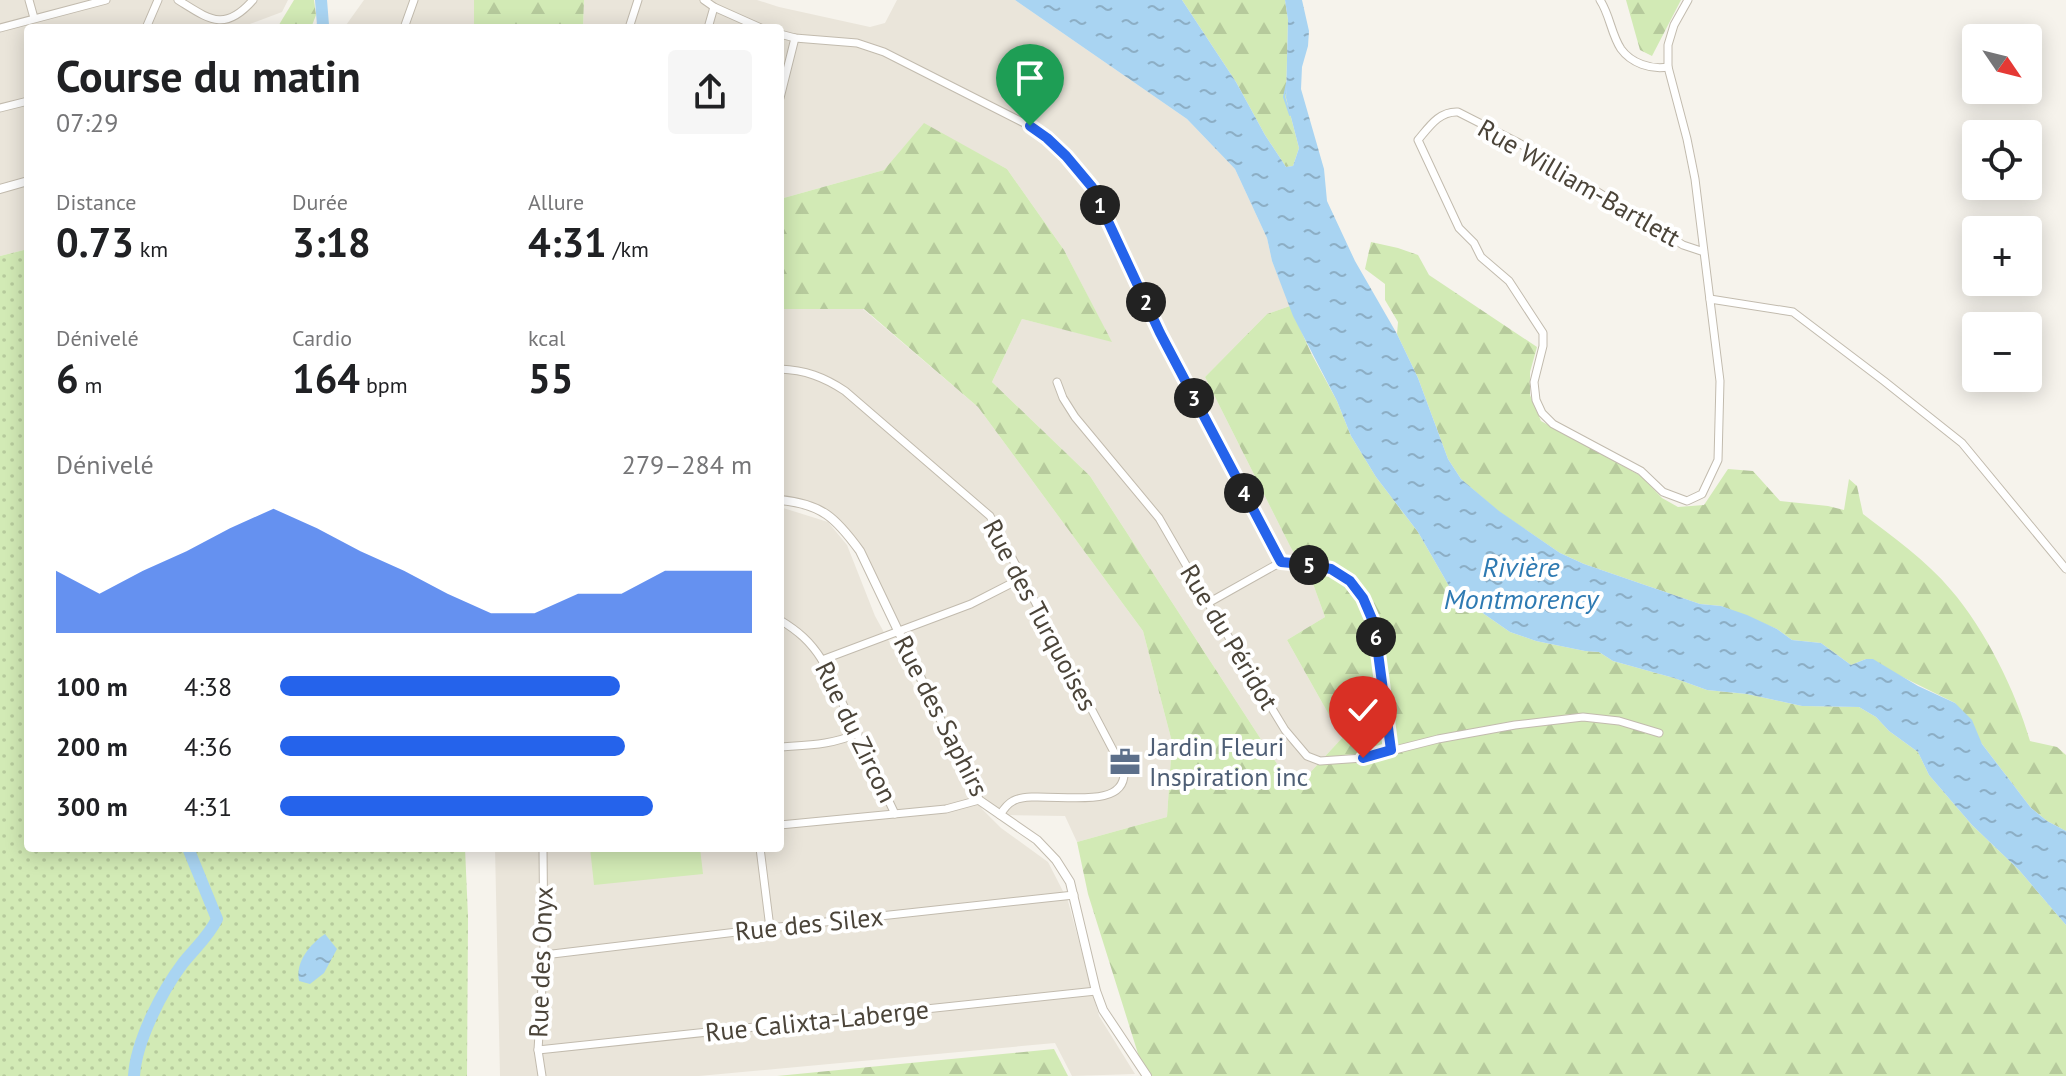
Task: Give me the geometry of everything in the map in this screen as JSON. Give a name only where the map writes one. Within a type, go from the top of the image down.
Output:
[{"type":"street","points":[[29,0],[34,18]]},
{"type":"street","points":[[0,28],[106,0]]},
{"type":"street","points":[[148,24],[158,0]]},
{"type":"street","points":[[178,0],[201,14],[221,20],[241,13],[253,0]]},
{"type":"street","points":[[405,24],[414,0]]},
{"type":"street","points":[[630,24],[638,0]]},
{"type":"street","points":[[704,0],[752,24]]},
{"type":"street","points":[[1600,0],[1607,9],[1621,50],[1651,68],[1668,67]]},
{"type":"street","points":[[1688,0],[1674,25],[1668,45],[1668,67],[1695,179],[1710,299],[1793,312],[1873,372],[1962,443],[2066,569]]},
{"type":"street","points":[[709,24],[714,7]]},
{"type":"street","points":[[784,35],[857,43],[884,52],[1030,126],[1066,156],[1092,187],[1160,333],[1281,562]]},
{"type":"street","points":[[784,82],[795,38]]},
{"type":"street","points":[[0,108],[24,102]]},
{"type":"street","name":"Rue William-Bartlett","points":[[1704,252],[1683,245],[1519,143],[1458,112],[1447,112],[1433,122],[1418,140],[1459,228],[1474,243],[1481,257],[1509,281],[1543,333],[1534,382],[1536,400],[1542,413],[1553,424],[1641,471],[1663,492],[1687,501],[1702,494],[1718,460],[1720,381],[1710,299]]},
{"type":"street","points":[[0,189],[24,182]]},
{"type":"street","name":"Rue des Turquoises","points":[[784,370],[825,378],[845,391],[990,516],[1124,771],[1119,789],[1111,794],[1089,798],[1025,797],[1013,800],[1000,815]]},
{"type":"street","name":"Rue du Péridot","points":[[1057,382],[1075,417],[1159,518],[1285,730],[1307,756],[1320,761],[1363,758],[1515,725],[1583,717],[1619,721],[1659,733]]},
{"type":"street","name":"Rue des Saphirs","points":[[784,501],[812,506],[844,529],[860,551],[979,800],[1037,840],[1056,860],[1070,882],[1103,1010],[1147,1076]]},
{"type":"street","points":[[1208,603],[1281,562],[1331,569],[1350,581],[1363,598],[1372,619],[1391,750]]},
{"type":"street","points":[[822,660],[971,604],[1022,578]]},
{"type":"street","name":"Rue du Zircon","points":[[784,623],[802,634],[822,660],[895,814]]},
{"type":"street","points":[[784,747],[830,743],[858,733]]},
{"type":"street","points":[[784,825],[946,809],[979,800]]},
{"type":"street","name":"Rue des Onyx","points":[[542,1076],[538,1050],[544,955],[543,852]]},
{"type":"street","points":[[760,852],[770,928]]},
{"type":"street","name":"Rue des Silex","points":[[544,955],[1074,895]]},
{"type":"street","name":"Rue Calixta-Laberge","points":[[538,1050],[1096,991]]},
{"type":"shaded area","points":[[0,0],[288,0],[282,12],[250,24],[24,24],[24,250],[0,256]]},
{"type":"shaded area","points":[[364,0],[474,0],[474,24],[347,24]]},
{"type":"shaded area","points":[[584,0],[757,0],[870,27],[885,23],[897,0],[1015,0],[1187,119],[1235,169],[1267,238],[1272,261],[1290,306],[1267,314],[1205,377],[1291,548],[1312,581],[1325,617],[1287,640],[1342,738],[1294,790],[1090,476],[992,382],[1022,319],[1111,341],[1064,250],[1007,169],[924,124],[884,170],[784,198],[784,24],[583,24]]},
{"type":"shaded area","points":[[784,309],[863,309],[978,407],[1143,631],[1172,742],[1167,817],[1077,842],[1065,816],[1000,815],[978,801],[1001,828],[1048,862],[1068,901],[1099,1016],[1135,1074],[1072,1076],[1055,1043],[699,1076],[500,1076],[495,852],[784,852],[784,508],[828,522],[847,545],[875,616],[976,799],[860,551],[830,516],[784,501]]},
{"type":"green space","points":[[294,0],[314,0],[316,15],[313,24],[279,24]]},
{"type":"green space","points":[[474,0],[584,0],[583,24],[474,24]]},
{"type":"green space","points":[[1182,0],[1285,0],[1288,20],[1286,98],[1299,148],[1293,166],[1286,167],[1236,82]]},
{"type":"green space","points":[[1626,0],[1681,0],[1652,56],[1640,50]]},
{"type":"green space","points":[[924,123],[1007,169],[1064,250],[1112,342],[1022,319],[992,382],[1090,476],[1294,790],[1342,738],[1287,640],[1325,617],[1312,581],[1291,548],[1205,377],[1267,314],[1290,306],[1351,436],[1376,477],[1418,532],[1449,586],[1474,607],[1510,632],[1536,641],[1599,652],[1613,661],[1707,690],[1747,694],[1802,706],[1859,707],[1918,752],[1929,775],[2066,925],[2066,1076],[1145,1076],[1088,894],[1077,842],[1167,817],[1172,742],[1143,631],[978,407],[864,309],[784,309],[784,198],[884,170]]},
{"type":"green space","points":[[1371,242],[1418,255],[1429,275],[1537,347],[1530,372],[1530,395],[1541,421],[1641,476],[1662,498],[1678,507],[1704,505],[1728,469],[1753,471],[1780,501],[1844,510],[1849,479],[1857,486],[1863,514],[1931,569],[1976,623],[2008,682],[2030,741],[2057,747],[2066,755],[2066,831],[2031,808],[1955,703],[1866,659],[1851,665],[1821,643],[1792,640],[1777,629],[1721,606],[1700,604],[1584,564],[1560,553],[1498,511],[1461,479],[1448,459],[1418,378],[1397,334],[1398,322],[1385,300],[1385,284],[1365,269]]},
{"type":"green space","points":[[24,250],[24,852],[465,852],[467,1076],[0,1076],[0,256]]},
{"type":"green space","points":[[590,852],[700,852],[703,874],[594,885]]},
{"type":"green space","points":[[1054,1049],[1068,1076],[777,1076]]},
{"type":"water","name":"Rivière Montmorency","points":[[1015,0],[1182,0],[1236,82],[1286,167],[1293,166],[1299,148],[1286,98],[1288,20],[1285,0],[1302,0],[1309,31],[1301,89],[1324,169],[1327,201],[1355,261],[1397,334],[1418,378],[1448,459],[1461,479],[1499,511],[1560,553],[1584,564],[1700,604],[1721,606],[1747,615],[1792,640],[1821,643],[1851,665],[1873,659],[1918,686],[1955,703],[1972,720],[1982,744],[2031,808],[2066,831],[2066,925],[1929,775],[1918,752],[1859,707],[1802,706],[1747,694],[1707,690],[1613,661],[1599,652],[1536,641],[1510,632],[1449,586],[1418,532],[1376,477],[1351,436],[1337,401],[1293,316],[1272,261],[1267,238],[1235,169],[1187,119]]},
{"type":"water","points":[[325,934],[337,949],[324,973],[310,984],[299,981],[299,967],[305,954]]},
{"type":"waterway","points":[[321,0],[323,24]]},
{"type":"waterway","points":[[1287,83],[1284,97],[1290,115]]},
{"type":"waterway","points":[[134,1076],[145,1032],[159,1002],[175,974],[217,919],[190,852]]},
{"type":"place","name":"Jardin Fleuri Inspiration inc","points":[[1125,762]]},
{"type":"route","points":[[1030,126],[1066,156],[1092,187],[1160,333],[1281,562],[1331,569],[1350,581],[1368,607],[1376,638],[1391,750],[1363,758]]}]
